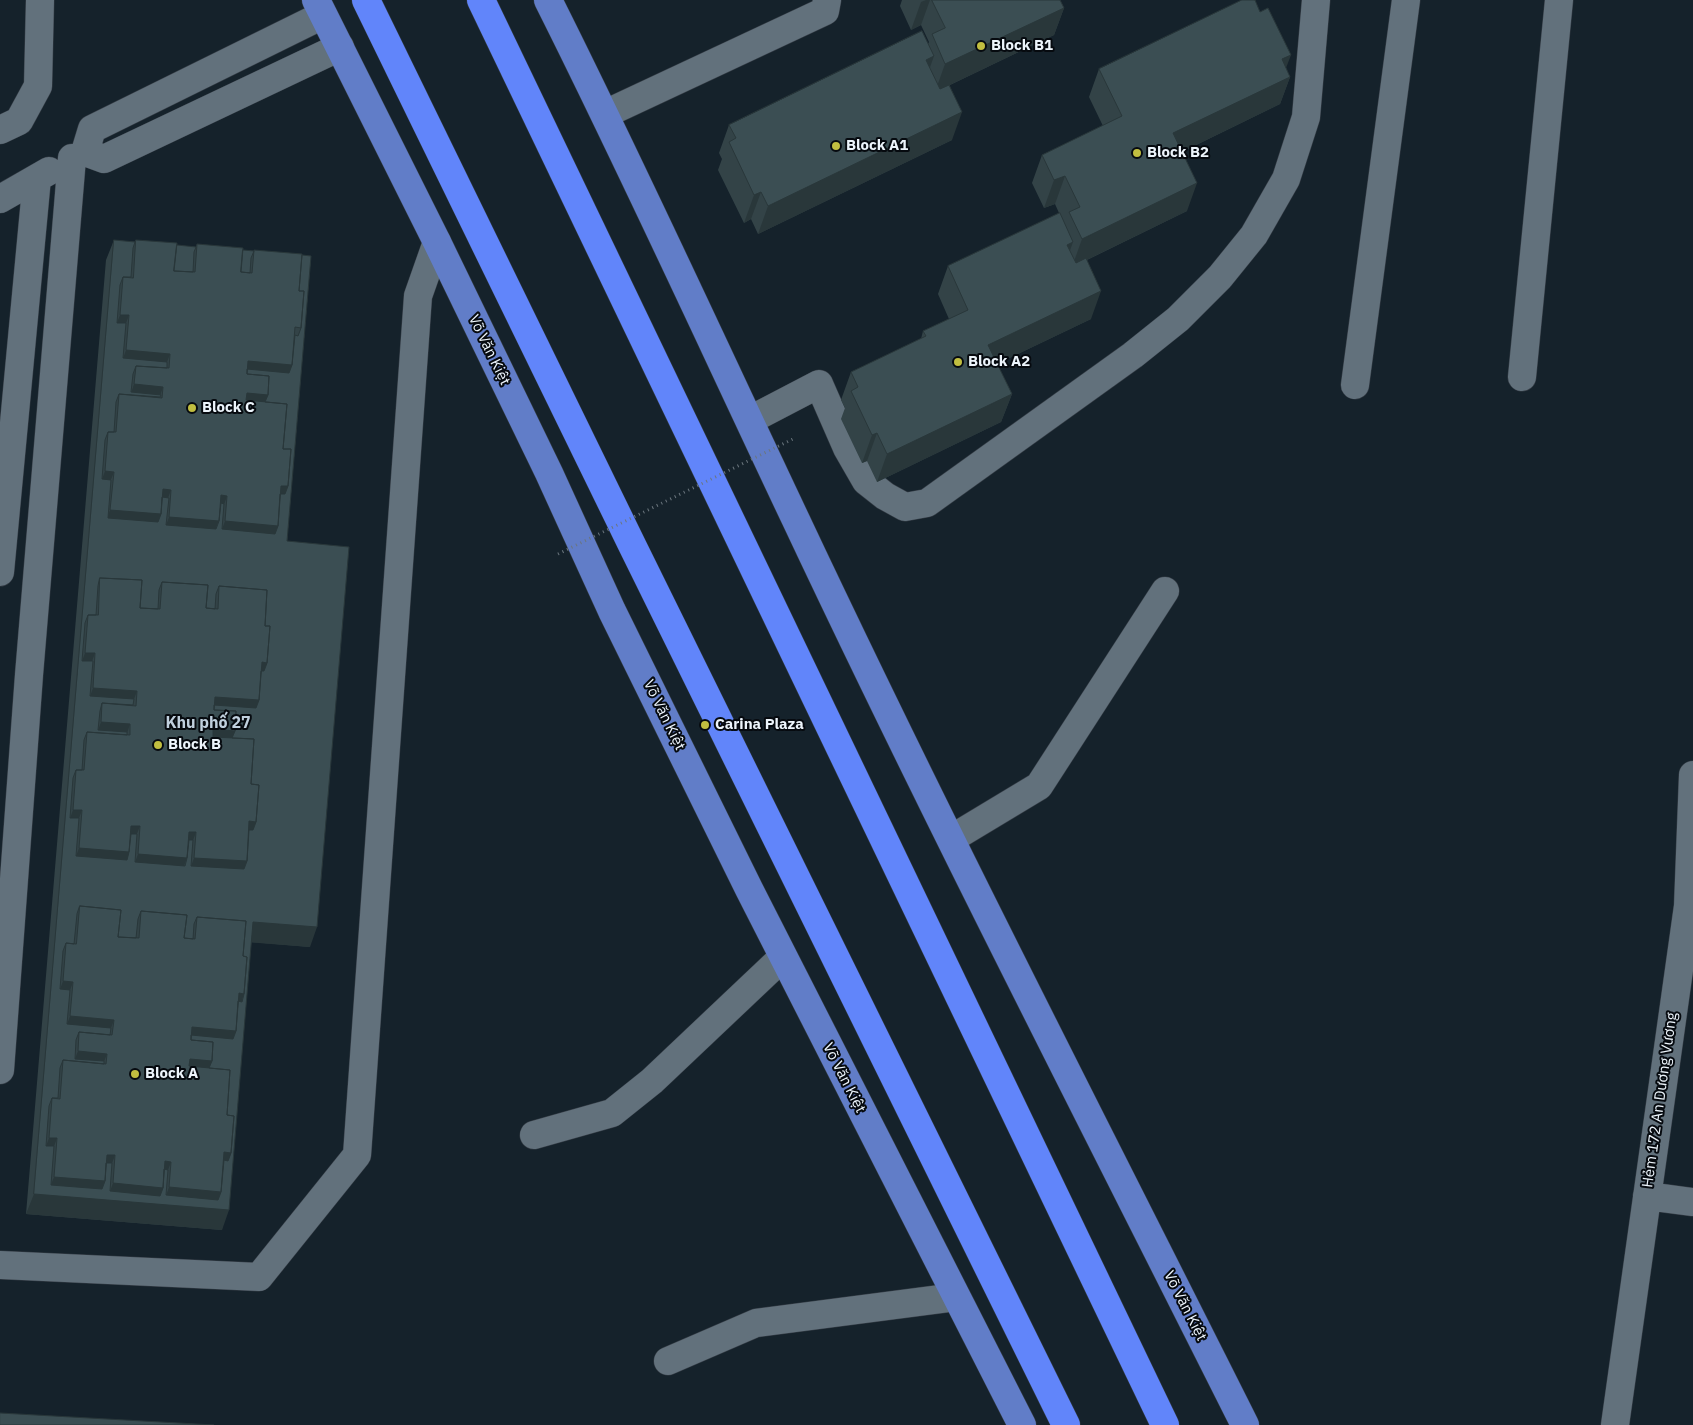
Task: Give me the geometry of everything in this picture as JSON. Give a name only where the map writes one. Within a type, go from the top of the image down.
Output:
[{"type":"highway","points":[[366,0],[633,548],[1066,1425]]},
{"type":"highway","points":[[481,0],[1166,1425]]},
{"type":"main road","name":"Võ Văn Kiệt","points":[[548,0],[605,114],[795,518],[951,839],[1245,1425]]},
{"type":"main road","name":"Võ Văn Kiệt","points":[[320,7],[437,242],[549,473],[612,611],[783,957],[1022,1425]]},
{"type":"street","points":[[0,130],[20,121],[38,86],[40,0]]},
{"type":"street","points":[[605,114],[825,11],[827,0]]},
{"type":"street","points":[[750,420],[819,384],[847,448],[866,481],[885,496],[905,507],[927,503],[1133,355],[1178,318],[1220,277],[1254,235],[1286,179],[1306,117],[1316,0]]},
{"type":"street","points":[[1355,385],[1406,0]]},
{"type":"street","points":[[1522,377],[1559,0]]},
{"type":"street","points":[[0,1070],[30,666],[79,155],[92,130],[262,45],[320,7]]},
{"type":"street","points":[[262,45],[277,77]]},
{"type":"street","points":[[0,199],[79,155],[104,159],[340,47]]},
{"type":"street","points":[[0,572],[37,178]]},
{"type":"street","points":[[0,1265],[259,1277],[357,1155],[418,296],[437,242]]},
{"type":"street","points":[[951,839],[1039,786],[1165,591]]},
{"type":"street","name":"Hẻm 172 An Dương Vương","points":[[1615,1425],[1647,1196],[1691,907],[1693,775]]},
{"type":"street","points":[[534,1135],[612,1113],[652,1082],[783,957]]},
{"type":"street","points":[[1647,1196],[1693,1202]]},
{"type":"street","points":[[668,1361],[756,1323],[956,1297]]},
{"type":"path","points":[[558,554],[792,440]]},
{"type":"building","points":[[932,0],[1060,0],[1064,8],[945,64],[932,34],[945,28]]},
{"type":"building","name":"Block B2","points":[[1242,0],[1255,0],[1260,12],[1268,8],[1291,55],[1282,59],[1290,77],[1173,133],[1197,183],[1082,239],[1069,212],[1080,207],[1065,176],[1054,180],[1042,155],[1122,116],[1099,69]]},
{"type":"building","name":"Block A1","points":[[922,31],[934,56],[926,60],[940,89],[949,85],[962,112],[768,206],[761,192],[754,195],[729,142],[736,138],[729,125]]},
{"type":"building","name":"Block A2","points":[[1060,213],[1073,242],[1067,245],[1076,263],[1086,258],[1101,291],[988,345],[1012,394],[887,454],[877,433],[872,435],[851,391],[858,387],[851,372],[926,336],[923,331],[968,310],[948,266]]},
{"type":"building","points":[[114,240],[135,242],[131,277],[123,277],[120,285],[117,323],[126,323],[123,358],[167,362],[167,368],[136,366],[133,374],[131,392],[161,395],[160,397],[119,394],[116,402],[114,432],[108,432],[105,440],[102,479],[111,480],[108,518],[158,522],[161,514],[162,497],[169,498],[166,525],[216,529],[221,503],[224,504],[222,529],[275,534],[278,526],[280,494],[285,494],[288,486],[291,449],[283,449],[287,404],[265,402],[268,395],[269,376],[247,374],[247,369],[289,373],[292,365],[295,335],[298,336],[301,328],[304,291],[299,291],[302,255],[311,256],[287,541],[349,547],[317,927],[253,922],[229,1210],[34,1194]],"holes":[[[100,578],[142,580],[140,608],[158,609],[159,590],[162,582],[208,585],[206,608],[215,609],[216,594],[219,586],[267,590],[265,626],[270,626],[267,663],[264,671],[261,671],[259,700],[256,708],[214,705],[214,710],[236,711],[235,731],[232,738],[254,739],[251,784],[259,785],[256,822],[253,830],[249,830],[247,861],[244,869],[191,866],[193,840],[189,840],[185,866],[135,862],[137,834],[131,834],[127,860],[76,856],[79,818],[70,818],[73,778],[76,770],[82,770],[84,740],[87,732],[127,735],[127,732],[98,730],[100,711],[102,703],[133,705],[134,699],[90,696],[93,661],[82,661],[85,623],[88,615],[96,615]],[[80,906],[121,910],[118,937],[136,938],[141,911],[187,915],[184,938],[193,939],[194,924],[197,917],[246,921],[243,956],[247,957],[244,994],[242,1002],[238,1001],[236,1031],[233,1039],[191,1035],[191,1040],[213,1042],[212,1061],[209,1068],[230,1070],[227,1115],[234,1116],[231,1153],[228,1161],[224,1160],[221,1192],[218,1200],[166,1195],[168,1170],[164,1169],[163,1188],[160,1196],[110,1191],[112,1163],[106,1163],[105,1181],[102,1189],[51,1185],[54,1146],[46,1146],[49,1106],[52,1098],[58,1098],[60,1068],[63,1060],[104,1064],[104,1061],[75,1059],[76,1040],[79,1032],[110,1035],[111,1028],[67,1024],[70,990],[60,989],[63,951],[66,943],[74,944],[77,914]]]},
{"type":"building","name":"Block C","points":[[136,240],[177,243],[174,271],[195,272],[197,244],[243,248],[241,272],[252,273],[254,250],[302,254],[299,291],[304,291],[301,328],[295,327],[292,365],[248,361],[247,374],[269,376],[268,395],[247,393],[246,400],[287,404],[283,449],[291,449],[288,486],[281,486],[278,526],[225,521],[227,496],[221,495],[219,521],[169,517],[171,490],[163,489],[161,514],[110,510],[114,472],[105,471],[108,432],[116,432],[119,394],[162,398],[163,387],[134,384],[136,366],[169,368],[170,354],[126,350],[129,315],[120,315],[123,277],[133,278]]},
{"type":"building","points":[[177,245],[196,247],[193,272],[174,271]]},
{"type":"building","points":[[243,250],[254,251],[251,258],[250,273],[241,272]]},
{"type":"building","name":"Block B","points":[[100,578],[142,580],[140,608],[160,609],[162,582],[208,585],[206,608],[218,609],[219,586],[267,590],[265,626],[270,626],[267,663],[262,662],[259,700],[215,697],[214,710],[236,711],[235,731],[213,729],[213,737],[254,739],[251,784],[259,785],[256,822],[249,821],[247,861],[194,858],[196,832],[189,832],[187,858],[138,854],[140,826],[131,826],[129,852],[79,848],[82,810],[73,810],[76,770],[84,770],[87,732],[130,735],[130,724],[101,722],[102,703],[136,706],[137,691],[93,688],[95,653],[85,653],[88,615],[98,615]]},
{"type":"building","name":"Block A","points":[[80,906],[121,910],[118,937],[139,938],[141,911],[187,915],[184,938],[195,939],[197,917],[246,921],[243,956],[247,957],[244,994],[239,993],[236,1031],[192,1027],[191,1040],[213,1042],[212,1061],[190,1059],[189,1066],[230,1070],[227,1115],[234,1116],[231,1153],[224,1152],[221,1192],[169,1187],[171,1162],[165,1161],[163,1188],[113,1183],[115,1155],[107,1155],[105,1181],[54,1177],[57,1138],[49,1138],[52,1098],[60,1099],[63,1060],[106,1064],[107,1054],[78,1051],[79,1032],[112,1035],[114,1020],[70,1016],[73,982],[63,981],[66,943],[76,944]]},
{"type":"building","points":[[0,1413],[214,1425],[0,1425]]},
{"type":"place","name":"Block B1","points":[[981,46]]},
{"type":"place","name":"Block A1","points":[[836,146]]},
{"type":"place","name":"Block B2","points":[[1137,153]]},
{"type":"place","name":"Block A2","points":[[958,362]]},
{"type":"place","name":"Block C","points":[[192,408]]},
{"type":"place","name":"Carina Plaza","points":[[705,725]]},
{"type":"place","name":"Block B","points":[[158,745]]},
{"type":"place","name":"Block A","points":[[135,1074]]},
{"type":"district","name":"Khu phố 27","points":[[208,723]]}]
